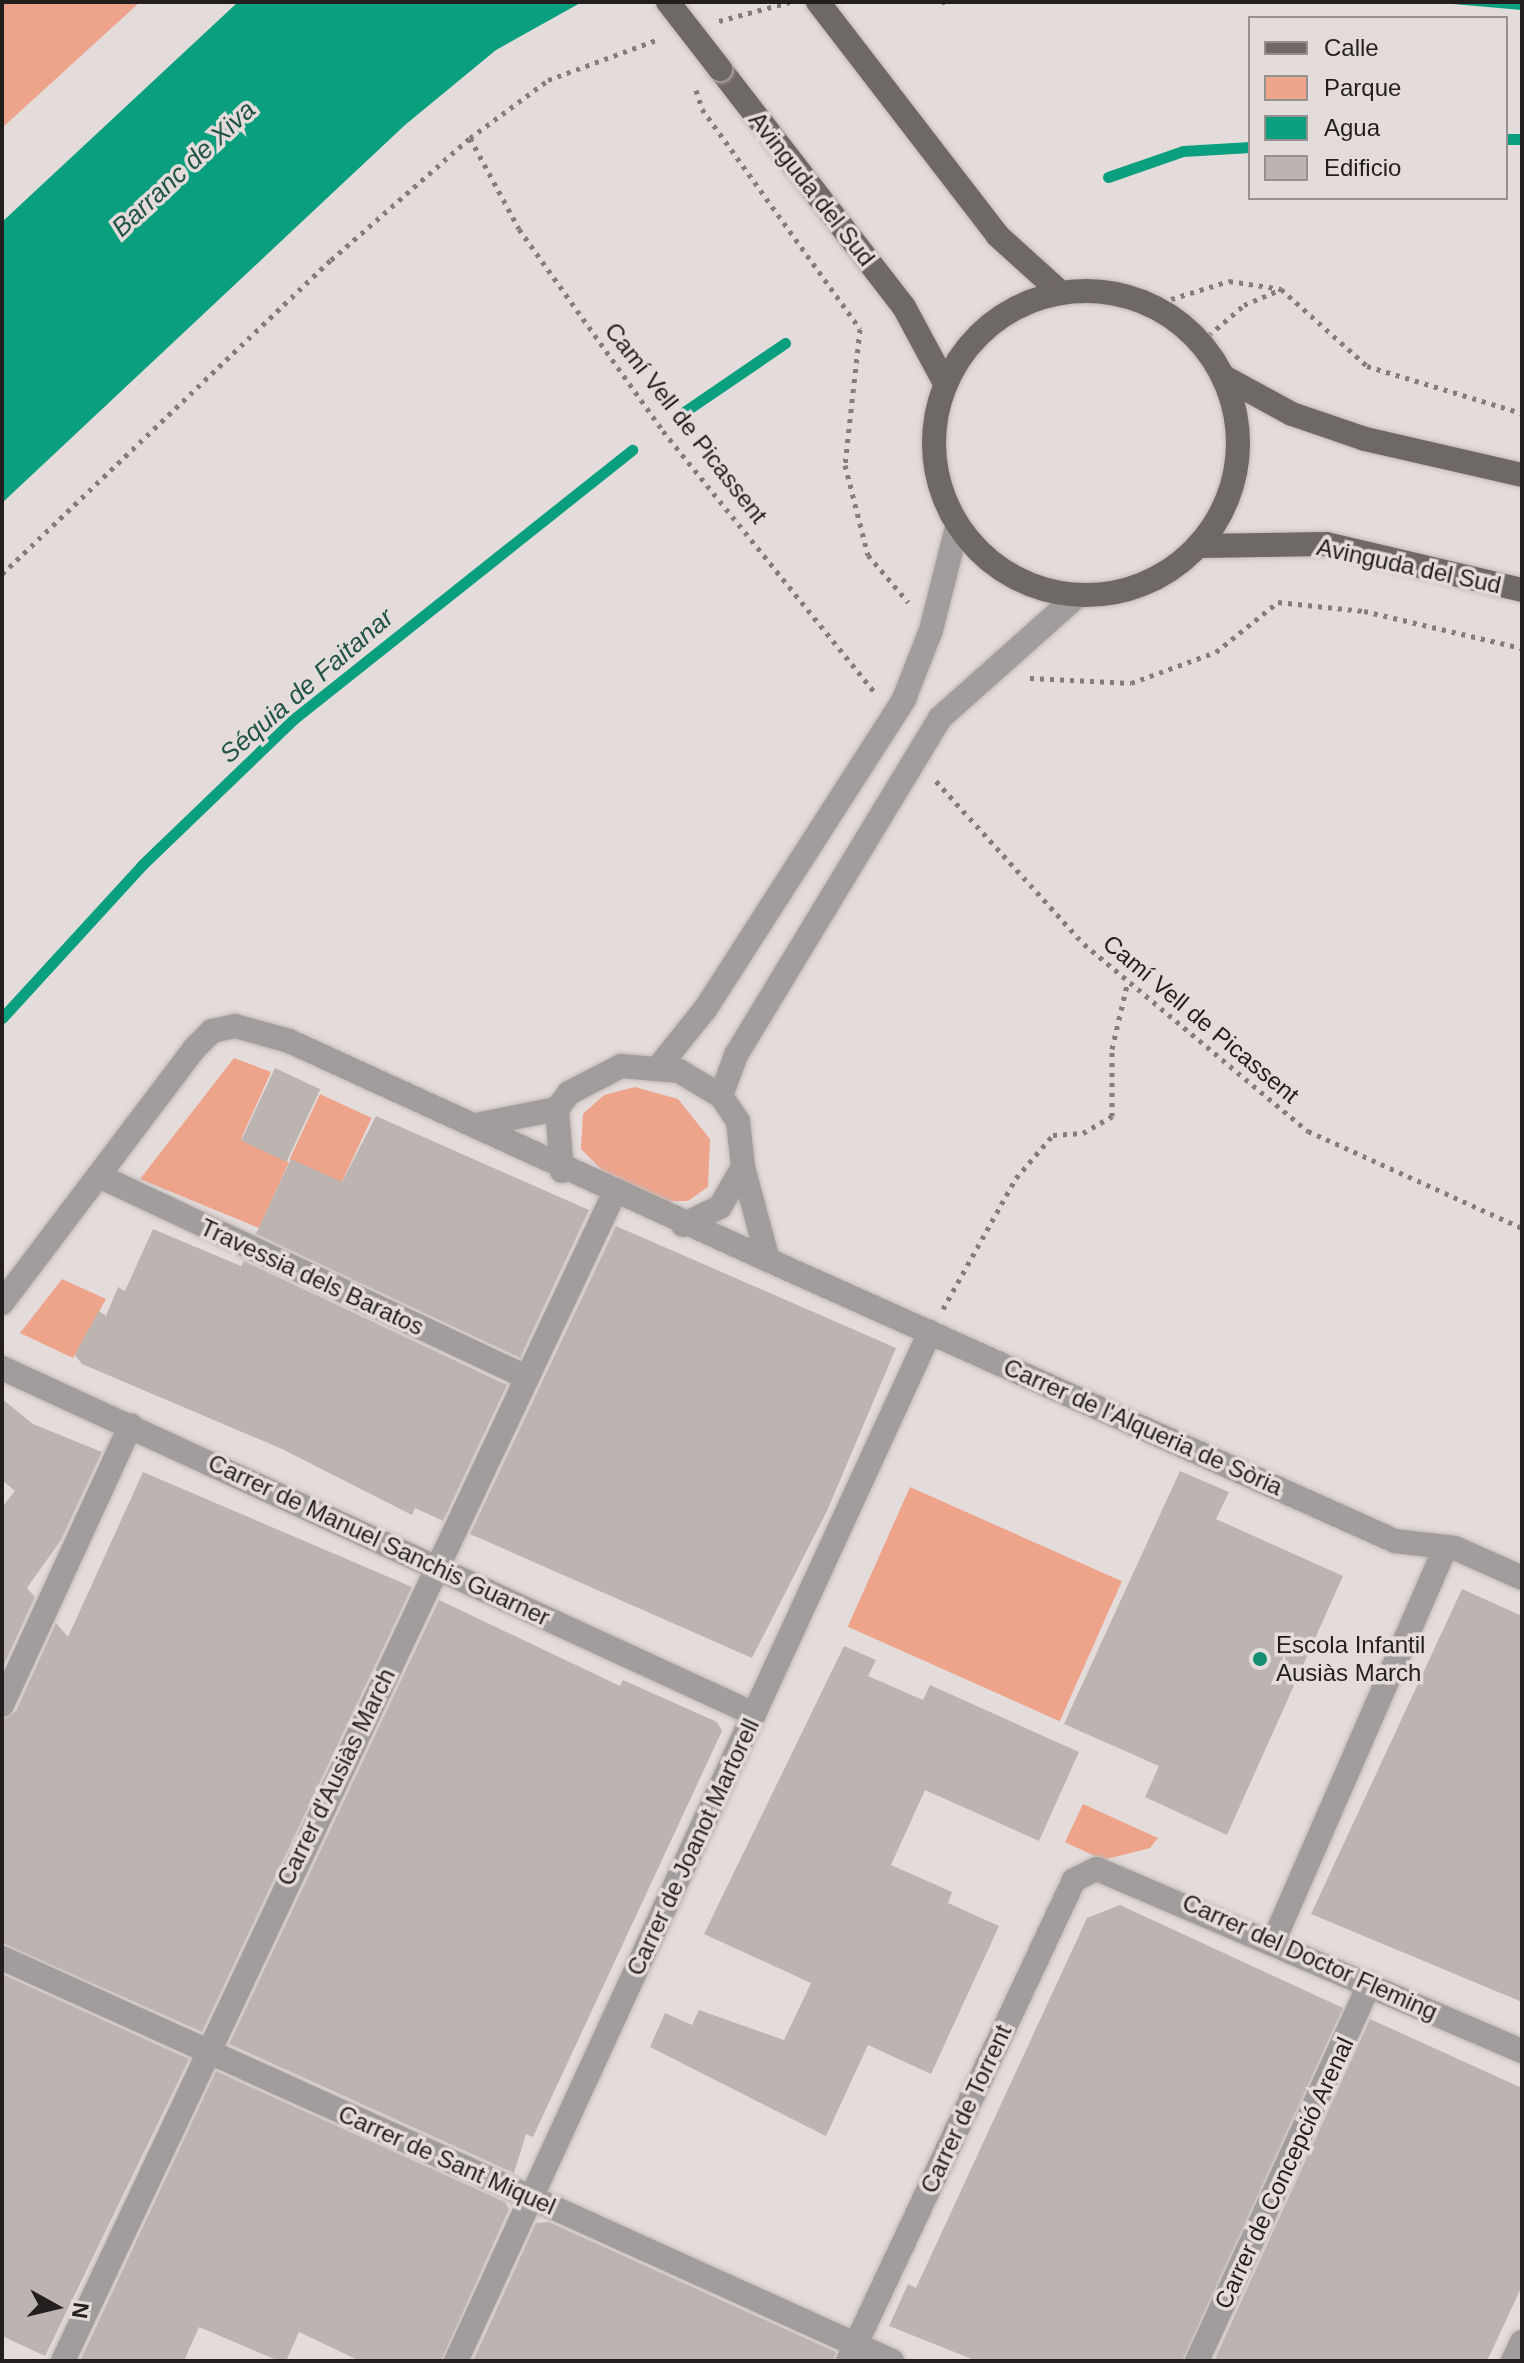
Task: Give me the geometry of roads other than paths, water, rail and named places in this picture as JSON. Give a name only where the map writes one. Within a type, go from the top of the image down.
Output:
[{"type":"main road","name":"Avinguda del Sud","points":[[668,2],[904,307],[945,383]]},
{"type":"main road","points":[[818,2],[998,236],[1060,292]]},
{"type":"main road","points":[[1107,291],[1152,305],[1201,342],[1224,377],[1237,421],[1237,466],[1224,509],[1199,546],[1164,575],[1121,593],[1076,597],[1030,586],[989,563],[957,527],[937,481],[933,432],[945,383],[973,340],[1013,309],[1060,292],[1107,291]]},
{"type":"main road","points":[[1224,377],[1292,414],[1365,439],[1522,475]]},
{"type":"main road","name":"Avinguda del Sud","points":[[1199,546],[1326,544],[1522,590]]},
{"type":"street","points":[[661,1064],[706,1008],[894,717],[931,630],[957,527]]},
{"type":"street","points":[[721,1096],[736,1055],[940,718],[997,664],[1076,597]]},
{"type":"street","name":"Carrer de l'Alqueria de Sòria","points":[[99,1176],[194,1049],[212,1031],[235,1026],[289,1041],[476,1125],[613,1196],[768,1260],[1395,1541],[1446,1547],[1522,1578]]},
{"type":"street","points":[[476,1125],[557,1109],[593,1077],[621,1066],[661,1064],[721,1096],[738,1121],[743,1167],[768,1260]]},
{"type":"street","points":[[557,1109],[562,1171]]},
{"type":"street","points":[[683,1225],[720,1207],[743,1167]]},
{"type":"street","points":[[2,1303],[99,1176]]},
{"type":"street","name":"Travessia dels Baratos","points":[[99,1176],[526,1377]]},
{"type":"street","name":"Carrer d'Ausiàs March","points":[[63,2361],[206,2050],[613,1196]]},
{"type":"street","name":"Carrer de Joanot Martorell","points":[[456,2361],[930,1332]]},
{"type":"street","name":"Carrer de Manuel Sanchis Guarner","points":[[2,1368],[754,1714]]},
{"type":"street","points":[[2,1705],[131,1425]]},
{"type":"street","points":[[1274,1940],[1446,1547]]},
{"type":"street","name":"Carrer del Doctor Fleming","points":[[1097,1869],[1274,1940],[1522,2051]]},
{"type":"street","name":"Carrer de Torrent","points":[[851,2353],[1074,1880],[1097,1869]]},
{"type":"street","name":"Carrer de Sant Miquel","points":[[2,1958],[531,2198],[851,2353],[892,2361]]},
{"type":"street","name":"Carrer de Concepció Arenal","points":[[1197,2361],[1370,1984]]},
{"type":"street","points":[[1513,2361],[1522,2342]]},
{"type":"water","name":"Barranc de Xiva","points":[[238,2],[582,2],[496,50],[405,125],[2,503],[2,222]]},
{"type":"water","points":[[1430,2],[1522,2],[1522,10]]},
{"type":"waterway","name":"Séquia de Faitanar","points":[[1508,139],[1522,139]]},
{"type":"waterway","name":"Séquia de Faitanar","points":[[1108,177],[1183,151],[1248,147]]},
{"type":"waterway","name":"Séquia de Faitanar","points":[[681,414],[785,343]]},
{"type":"waterway","name":"Séquia de Faitanar","points":[[2,1018],[142,865],[295,718],[632,450]]},
{"type":"place","name":"Escola Infantil Ausiàs March","points":[[1260,1659]]}]
